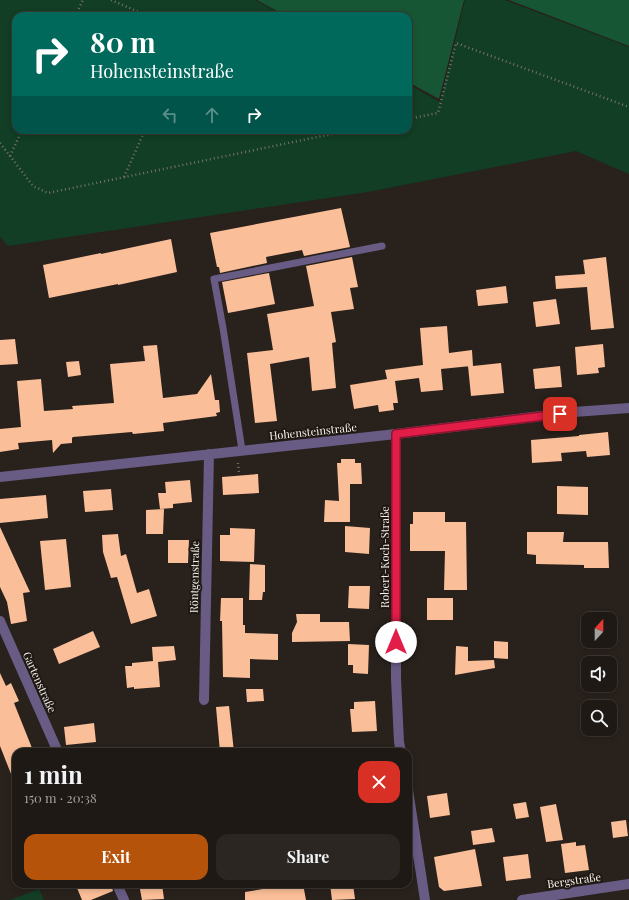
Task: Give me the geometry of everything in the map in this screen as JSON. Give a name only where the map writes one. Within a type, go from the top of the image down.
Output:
[{"type":"street","name":"Hohensteinstraße","points":[[0,477],[396,434],[574,412],[629,408]]},
{"type":"street","name":"Robert-Koch-Straße","points":[[396,434],[396,678],[400,748]]},
{"type":"street","name":"Röntgenstraße","points":[[204,700],[209,454]]},
{"type":"street","name":"Gartenstraße","points":[[0,621],[56,748]]},
{"type":"street","points":[[412,816],[425,900]]},
{"type":"street","name":"Bergstraße","points":[[522,900],[629,884]]},
{"type":"street","points":[[119,888],[124,900]]},
{"type":"lane","points":[[242,450],[226,343],[214,279],[382,246]]},
{"type":"path","points":[[77,12],[83,0]]},
{"type":"path","points":[[111,0],[139,12]]},
{"type":"path","points":[[412,118],[438,113],[456,43],[629,107]]},
{"type":"path","points":[[10,156],[20,134]]},
{"type":"path","points":[[124,178],[143,134]]},
{"type":"path","points":[[0,143],[33,186],[48,192],[124,178],[332,134]]},
{"type":"green space","points":[[0,0],[255,0],[277,12],[12,12],[12,134],[412,134],[412,86],[440,102],[465,0],[505,0],[629,47],[629,174],[576,151],[368,192],[8,246],[0,237]]},
{"type":"green space","points":[[257,0],[464,0],[439,99],[412,84],[412,12],[279,12]]},
{"type":"green space","points":[[509,0],[629,0],[629,46]]},
{"type":"green space","points":[[39,889],[44,900],[10,900]]},
{"type":"building","points":[[341,208],[350,247],[304,256],[302,250],[266,257],[267,263],[220,273],[219,267],[217,267],[210,233]]},
{"type":"building","points":[[171,239],[177,272],[49,298],[43,265]]},
{"type":"building","points":[[352,257],[358,287],[350,288],[354,309],[331,312],[336,342],[332,343],[336,388],[312,391],[309,357],[270,364],[277,421],[255,423],[247,353],[273,350],[267,314],[314,306],[306,266]]},
{"type":"building","points":[[606,257],[614,328],[591,330],[587,287],[556,289],[555,276],[585,274],[583,260]]},
{"type":"building","points":[[269,273],[275,304],[228,313],[222,282]]},
{"type":"building","points":[[506,286],[508,303],[478,306],[476,290]]},
{"type":"building","points":[[556,299],[560,324],[536,327],[533,302]]},
{"type":"building","points":[[447,326],[449,353],[472,350],[473,366],[501,363],[504,393],[471,396],[468,366],[441,369],[443,390],[421,392],[419,378],[395,381],[398,403],[393,403],[394,410],[379,412],[378,405],[354,409],[350,385],[387,379],[385,370],[423,365],[420,328]]},
{"type":"building","points":[[15,339],[18,364],[0,365],[0,340]]},
{"type":"building","points":[[603,344],[605,367],[598,368],[599,373],[577,375],[575,347]]},
{"type":"building","points":[[157,345],[163,398],[197,394],[211,374],[215,400],[219,400],[220,412],[216,413],[217,416],[163,423],[164,431],[73,437],[72,443],[61,444],[53,453],[52,440],[18,443],[19,449],[0,452],[0,429],[21,427],[17,381],[41,379],[44,411],[73,409],[72,406],[114,403],[110,364],[145,361],[143,346]]},
{"type":"building","points":[[79,361],[81,375],[68,377],[66,362]]},
{"type":"building","points":[[560,366],[562,387],[535,389],[533,369]]},
{"type":"building","points":[[608,432],[610,455],[587,457],[586,451],[561,453],[562,461],[532,463],[531,440]]},
{"type":"building","points":[[341,459],[355,459],[355,463],[361,463],[362,484],[350,484],[350,522],[324,522],[325,500],[339,501],[337,463],[341,463]]},
{"type":"building","points":[[258,474],[259,493],[223,495],[222,477]]},
{"type":"building","points":[[190,480],[192,502],[173,504],[173,508],[160,509],[158,493],[166,493],[165,482]]},
{"type":"building","points":[[557,486],[588,487],[588,515],[557,514]]},
{"type":"building","points":[[111,489],[113,510],[85,512],[83,491]]},
{"type":"building","points":[[46,495],[48,518],[0,523],[0,499]]},
{"type":"building","points":[[164,509],[163,534],[146,534],[146,510]]},
{"type":"building","points":[[413,512],[445,512],[445,522],[466,522],[467,590],[444,590],[445,551],[410,551],[410,524],[413,524]]},
{"type":"building","points":[[345,526],[370,528],[369,554],[345,552]]},
{"type":"building","points":[[0,527],[30,592],[23,593],[27,621],[11,624],[7,602],[0,587]]},
{"type":"building","points":[[230,528],[255,529],[254,562],[220,561],[220,535],[230,535]]},
{"type":"building","points":[[527,532],[564,532],[563,542],[608,542],[609,568],[584,568],[584,565],[536,564],[536,555],[527,554]]},
{"type":"building","points":[[118,534],[121,556],[126,554],[137,593],[149,589],[157,616],[131,624],[117,577],[111,578],[103,552],[102,535]]},
{"type":"building","points":[[66,539],[71,587],[45,590],[40,541]]},
{"type":"building","points":[[168,540],[189,540],[188,563],[168,563]]},
{"type":"building","points":[[250,564],[265,565],[265,592],[263,592],[262,600],[249,600]]},
{"type":"building","points":[[349,586],[370,586],[369,609],[348,608]]},
{"type":"building","points":[[221,598],[243,598],[243,625],[245,625],[245,633],[278,634],[278,660],[250,659],[250,678],[223,677],[222,621],[220,621]]},
{"type":"building","points":[[427,598],[453,598],[453,620],[427,620]]},
{"type":"building","points":[[296,614],[320,614],[320,622],[349,622],[350,641],[292,642],[292,633],[297,622]]},
{"type":"building","points":[[93,631],[100,647],[59,664],[53,649]]},
{"type":"building","points":[[494,641],[508,642],[508,659],[494,658]]},
{"type":"building","points":[[348,644],[369,645],[368,674],[353,673],[353,665],[348,665]]},
{"type":"building","points":[[174,646],[176,660],[158,662],[160,687],[134,689],[134,687],[127,688],[125,666],[132,666],[132,663],[153,661],[152,647]]},
{"type":"building","points":[[456,646],[468,647],[468,661],[494,660],[495,668],[455,675]]},
{"type":"building","points":[[0,673],[6,686],[11,683],[19,701],[14,703],[32,748],[12,748],[12,776],[0,746]]},
{"type":"building","points":[[246,689],[263,689],[264,701],[247,702]]},
{"type":"building","points":[[375,701],[377,731],[352,732],[350,709],[354,709],[354,702]]},
{"type":"building","points":[[229,706],[234,748],[220,748],[216,707]]},
{"type":"building","points":[[94,723],[96,742],[66,745],[64,727]]},
{"type":"building","points":[[447,793],[450,815],[430,818],[427,796]]},
{"type":"building","points":[[526,802],[529,817],[516,819],[513,804]]},
{"type":"building","points":[[556,804],[563,840],[546,842],[540,807]]},
{"type":"building","points":[[626,820],[628,836],[613,838],[611,822]]},
{"type":"building","points":[[492,828],[495,842],[473,845],[471,831]]},
{"type":"building","points":[[576,842],[576,846],[585,845],[589,870],[565,873],[561,844]]},
{"type":"building","points":[[475,849],[482,886],[444,891],[439,887],[434,857]]},
{"type":"building","points":[[528,854],[531,878],[506,881],[503,857]]},
{"type":"building","points":[[77,888],[112,888],[113,891],[91,900],[82,900]]},
{"type":"building","points":[[140,888],[163,888],[164,899],[142,900]]},
{"type":"building","points":[[268,888],[304,888],[306,900],[245,900],[245,892]]},
{"type":"building","points":[[330,888],[354,888],[355,899],[332,900]]},
{"type":"route","points":[[396,642],[396,434],[560,414]]}]
